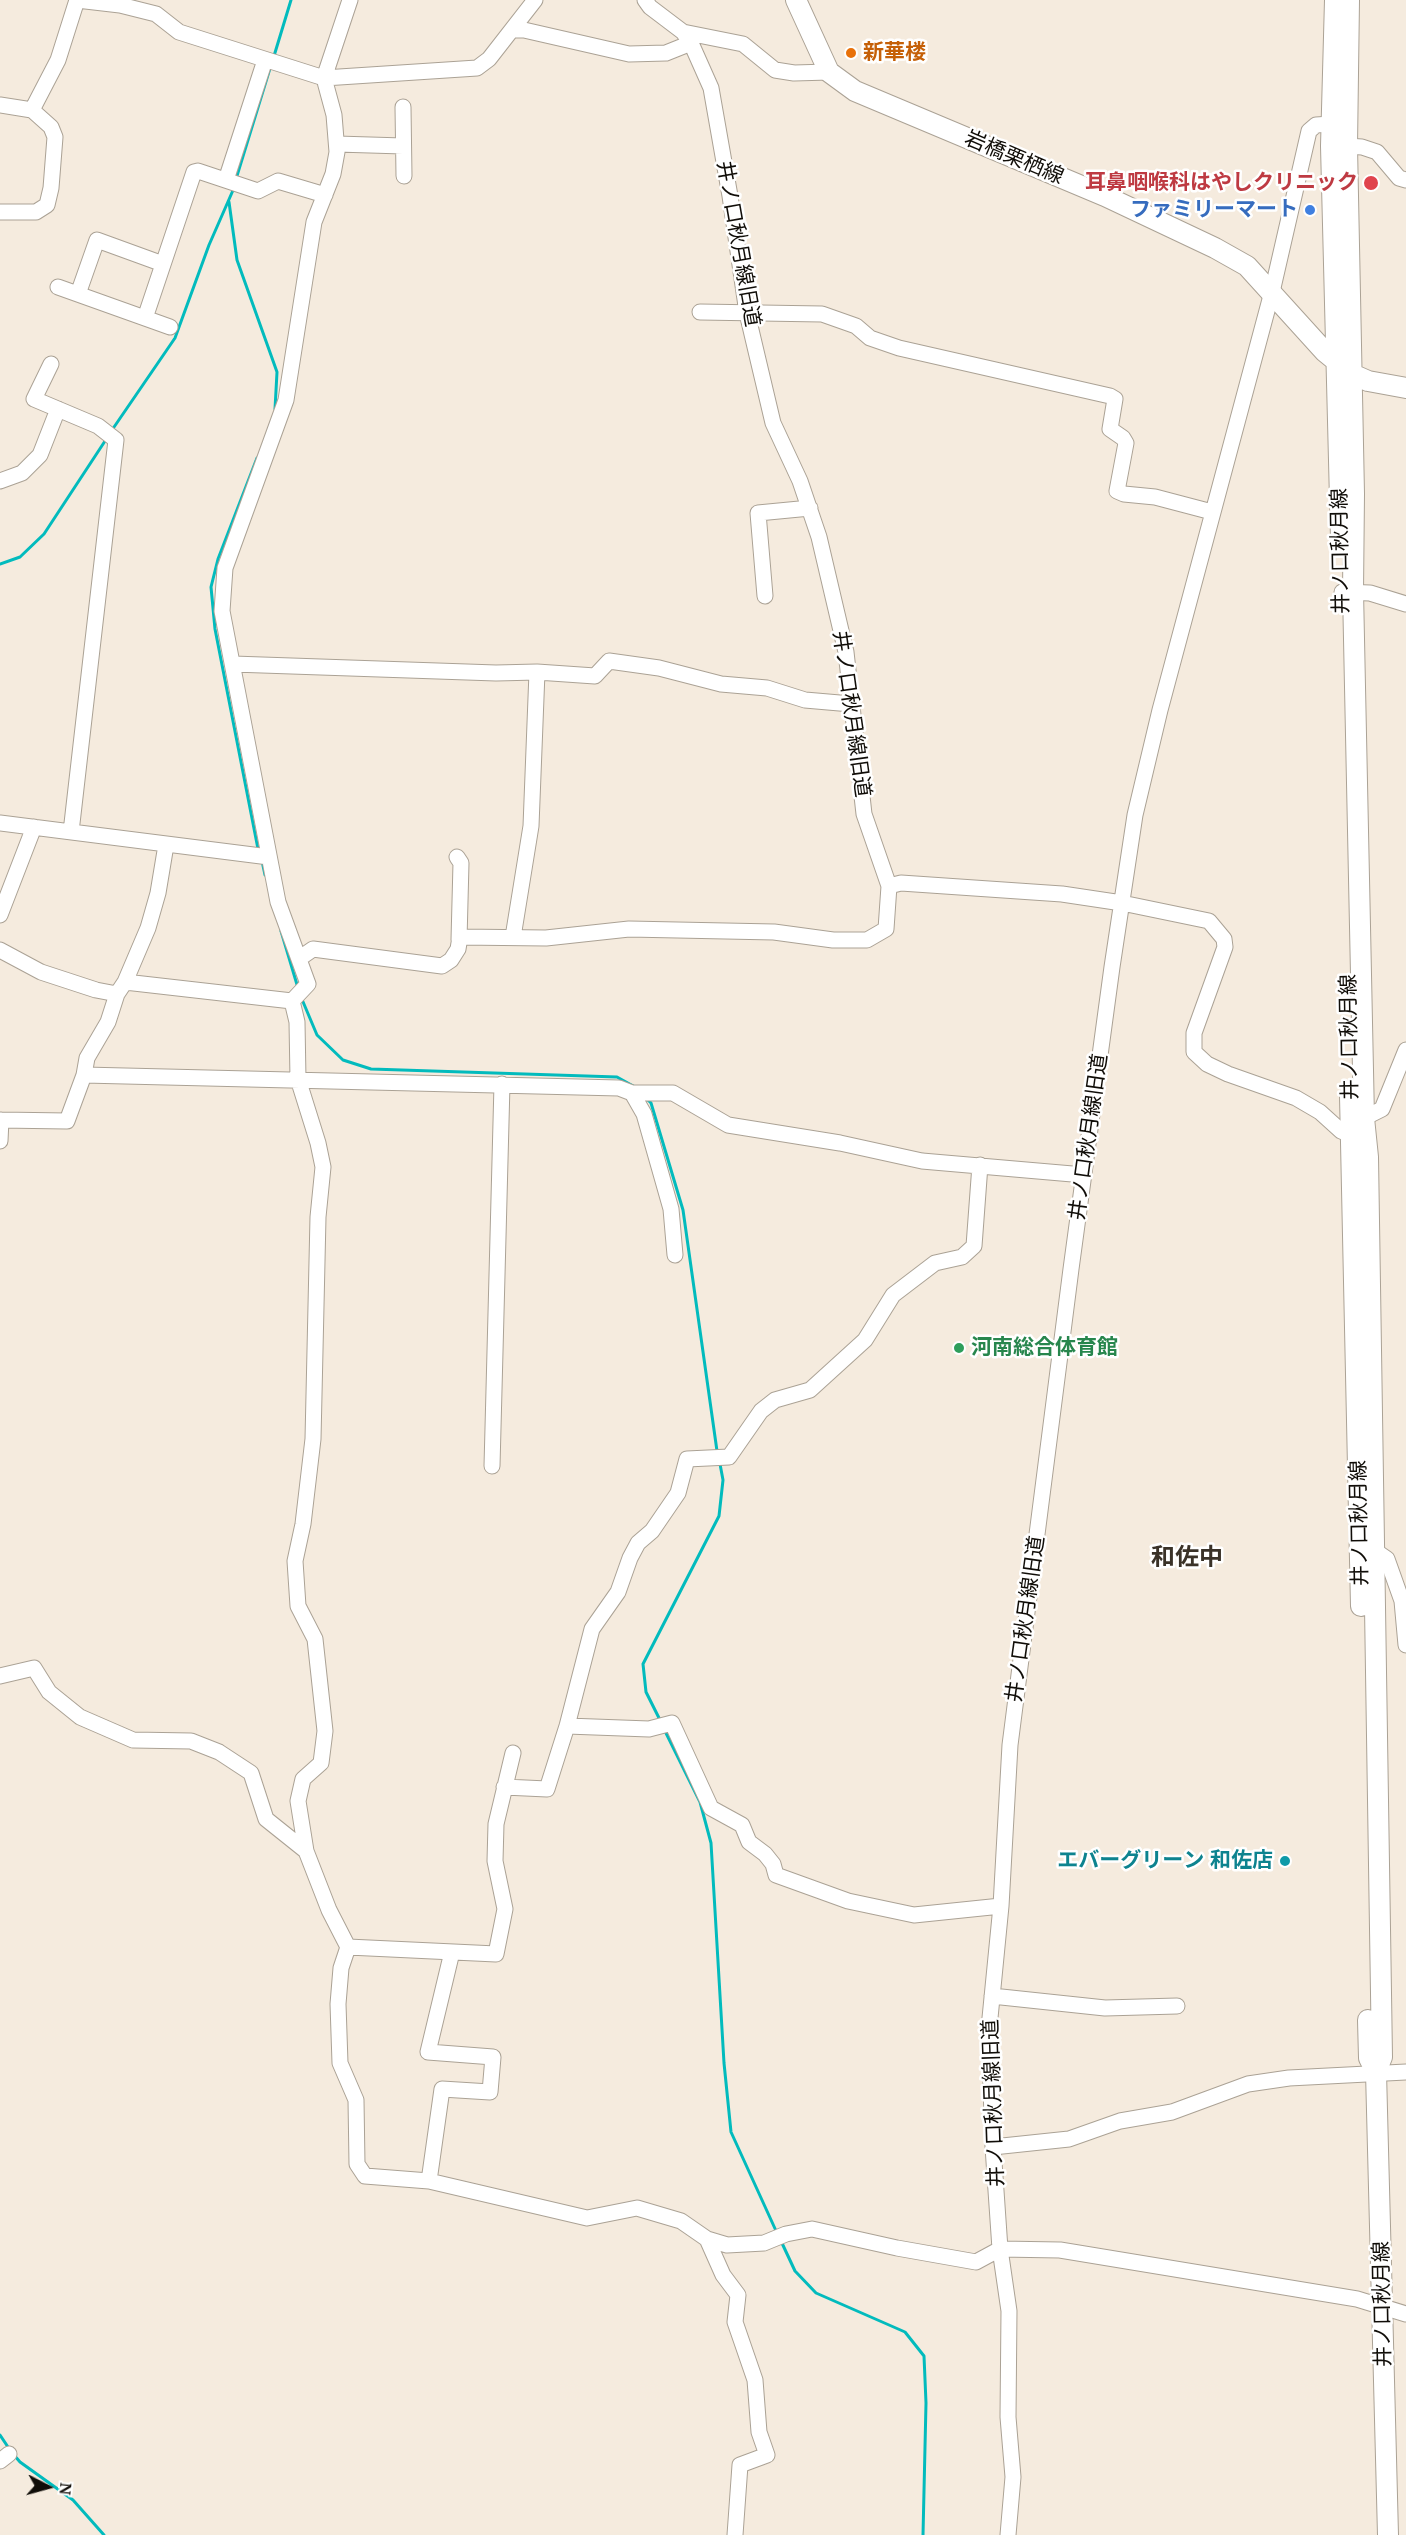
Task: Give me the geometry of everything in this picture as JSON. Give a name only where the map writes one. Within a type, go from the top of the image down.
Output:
[{"type":"main road","name":"岩橋栗栖線","points":[[796,0],[829,72],[855,91],[1105,196],[1215,248],[1247,267],[1326,352],[1345,368],[1368,381],[1406,388]]},
{"type":"main road","name":"井ノ口秋月線","points":[[1335,0],[1331,124],[1345,368]]},
{"type":"main road","name":"井ノ口秋月線","points":[[1349,0],[1345,368],[1348,592],[1367,1551],[1382,2057],[1376,2072],[1388,2535]]},
{"type":"main road","name":"井ノ口秋月線","points":[[1348,592],[1364,1118],[1358,1138]]},
{"type":"street","points":[[32,110],[58,60],[77,0],[156,14],[179,32],[324,78],[477,68],[489,59],[535,0]]},
{"type":"street","points":[[293,1000],[308,984],[278,902],[222,610],[225,568],[285,400],[314,222],[333,174],[337,144],[334,115],[324,78],[350,0]]},
{"type":"street","name":"井ノ口秋月線旧道","points":[[645,0],[650,7],[687,37],[711,88],[747,313],[774,423],[810,508],[819,537],[846,652],[864,814],[889,886]]},
{"type":"street","points":[[513,30],[524,30],[629,54],[666,53],[687,37],[743,44],[775,70],[794,73],[829,72]]},
{"type":"street","points":[[226,180],[265,60]]},
{"type":"street","points":[[0,105],[32,110],[51,127],[55,137],[51,188],[47,205],[36,212],[0,212]]},
{"type":"street","points":[[403,107],[404,176]]},
{"type":"street","name":"井ノ口秋月線旧道","points":[[1008,2535],[1013,2476],[1008,2417],[1009,2312],[1000,2249],[993,2147],[989,2028],[1001,1906],[1010,1745],[1084,1175],[1122,903],[1141,791],[1212,512],[1272,292],[1310,131],[1316,125],[1331,124]]},
{"type":"street","points":[[337,144],[403,146]]},
{"type":"street","points":[[1347,146],[1362,147],[1377,152],[1399,178],[1406,180]]},
{"type":"street","points":[[146,318],[194,172],[258,191],[278,180],[325,195]]},
{"type":"street","points":[[78,294],[97,240],[163,264]]},
{"type":"street","points":[[58,287],[170,327]]},
{"type":"street","points":[[700,312],[822,314],[856,326],[870,338],[899,348],[1110,396],[1115,399],[1110,429],[1123,438],[1125,443],[1118,491],[1124,494],[1155,497],[1212,512]]},
{"type":"street","points":[[51,364],[33,399],[98,426],[116,441],[71,832]]},
{"type":"street","points":[[0,481],[22,473],[40,455],[58,409]]},
{"type":"street","points":[[765,596],[758,513],[810,508]]},
{"type":"street","points":[[1348,592],[1370,592],[1406,604]]},
{"type":"street","points":[[233,664],[496,673],[537,672],[595,676],[609,661],[659,668],[721,684],[767,688],[805,700],[851,704]]},
{"type":"street","points":[[513,937],[531,826],[537,672]]},
{"type":"street","points":[[0,823],[269,857]]},
{"type":"street","points":[[0,915],[34,827]]},
{"type":"street","points":[[0,1141],[0,1120],[67,1121],[84,1075],[87,1058],[108,1022],[148,928],[159,893],[166,845]]},
{"type":"street","points":[[300,958],[313,949],[442,966],[451,960],[459,949],[461,862],[457,857]]},
{"type":"street","points":[[459,940],[460,937],[546,938],[629,929],[774,932],[833,940],[867,940],[886,929],[889,886],[901,883],[1050,893],[1122,903],[1209,921],[1224,939],[1225,948],[1194,1033],[1194,1052],[1207,1064],[1228,1074],[1296,1098],[1320,1112],[1341,1131],[1358,1138]]},
{"type":"street","points":[[0,950],[41,972],[96,990],[121,988],[293,1000]]},
{"type":"street","points":[[293,1000],[297,1022],[298,1079],[323,1167],[318,1217],[313,1439],[303,1524],[295,1561],[298,1606],[315,1640],[325,1731],[321,1763],[303,1779],[298,1801],[306,1851],[328,1910],[348,1947],[341,1968],[338,2004],[340,2063],[356,2100],[357,2164],[364,2176],[429,2181],[587,2218],[637,2208],[681,2221],[707,2239],[727,2245],[764,2243],[812,2229],[897,2248],[976,2262],[1000,2249],[1060,2250],[1357,2299],[1406,2314]]},
{"type":"street","points":[[1364,1118],[1382,1109],[1406,1050]]},
{"type":"street","points":[[84,1075],[502,1084],[619,1088],[632,1093],[654,1091],[673,1093],[728,1125],[840,1143],[922,1161],[980,1164],[1084,1175]]},
{"type":"street","points":[[492,1466],[502,1084]]},
{"type":"street","points":[[632,1093],[644,1114],[671,1209],[675,1255]]},
{"type":"street","points":[[504,1787],[547,1789],[567,1726],[592,1629],[618,1592],[638,1543],[652,1531],[678,1493],[687,1459],[729,1457],[761,1412],[775,1400],[810,1390],[865,1340],[893,1295],[935,1263],[962,1257],[974,1246],[980,1164]]},
{"type":"street","points":[[1367,1551],[1387,1559],[1402,1601],[1406,1645]]},
{"type":"street","points":[[0,1676],[34,1668],[49,1692],[80,1717],[133,1740],[191,1741],[219,1752],[251,1773],[266,1819],[306,1851]]},
{"type":"street","points":[[567,1726],[649,1729],[672,1723],[711,1808],[742,1826],[749,1842],[765,1854],[773,1864],[776,1875],[848,1901],[914,1915],[1001,1906]]},
{"type":"street","points":[[348,1947],[496,1954],[505,1909],[495,1861],[496,1824],[513,1753]]},
{"type":"street","points":[[429,2181],[442,2089],[490,2092],[493,2057],[428,2052],[452,1952]]},
{"type":"street","points":[[992,1996],[1105,2008],[1176,2006]]},
{"type":"street","points":[[993,2147],[1069,2139],[1120,2121],[1172,2112],[1248,2084],[1289,2078],[1406,2072]]},
{"type":"street","points":[[707,2239],[723,2275],[738,2295],[735,2322],[755,2380],[759,2432],[767,2454],[740,2465],[735,2535]]},
{"type":"waterway","points":[[274,56],[291,0]]},
{"type":"waterway","points":[[236,179],[271,65]]},
{"type":"waterway","points":[[112,430],[175,338],[209,245],[234,188]]},
{"type":"waterway","points":[[229,202],[237,260],[277,372],[275,409]]},
{"type":"waterway","points":[[0,564],[20,557],[44,534],[107,438]]},
{"type":"waterway","points":[[257,458],[218,559],[211,587],[215,629],[258,849]]},
{"type":"waterway","points":[[262,861],[265,875]]},
{"type":"waterway","points":[[281,931],[298,988]]},
{"type":"waterway","points":[[301,997],[317,1035],[343,1060],[371,1069],[617,1077],[635,1087]]},
{"type":"waterway","points":[[646,1098],[651,1103],[683,1210],[717,1451]]},
{"type":"waterway","points":[[660,1720],[646,1692],[643,1664],[719,1516],[723,1480],[720,1464]]},
{"type":"waterway","points":[[664,1729],[700,1802],[711,1843],[724,2063],[731,2132],[777,2233]]},
{"type":"waterway","points":[[781,2241],[795,2271],[816,2293],[905,2332],[924,2356],[926,2403],[923,2535]]},
{"type":"waterway","points":[[0,2435],[10,2450]]},
{"type":"waterway","points":[[14,2455],[20,2462],[73,2500],[104,2535]]},
{"type":"place","name":"新華楼","points":[[851,53]]},
{"type":"place","name":"耳鼻咽喉科はやしクリニック","points":[[1371,183]]},
{"type":"place","name":"ファミリーマート","points":[[1310,210]]},
{"type":"place","name":"河南総合体育館","points":[[959,1348]]},
{"type":"place","name":"エバーグリーン 和佐店","points":[[1285,1861]]},
{"type":"district","name":"和佐中","points":[[1187,1558]]}]
